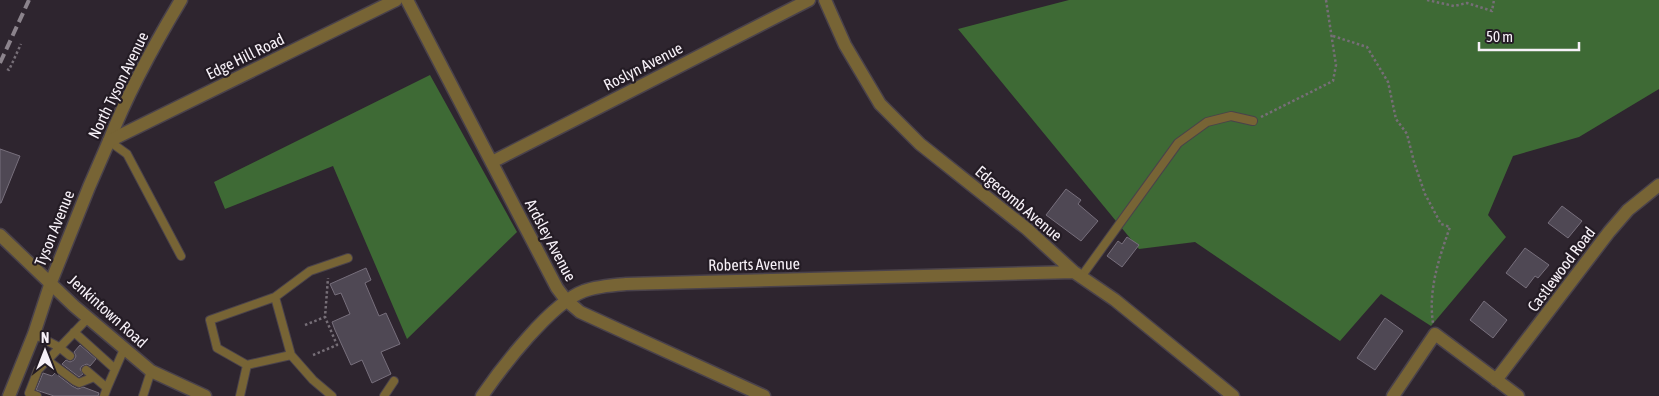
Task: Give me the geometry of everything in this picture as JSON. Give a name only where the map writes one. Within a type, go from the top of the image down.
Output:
[{"type":"street","name":"North Tyson Avenue","points":[[88,187],[117,120],[155,42],[181,0]]},
{"type":"street","name":"Edge Hill Road","points":[[109,141],[396,0]]},
{"type":"street","name":"Ardsley Avenue","points":[[407,0],[557,288],[566,300],[580,312],[764,396]]},
{"type":"street","name":"Roslyn Avenue","points":[[492,162],[809,0]]},
{"type":"street","name":"Edgecomb Avenue","points":[[825,0],[845,45],[880,104],[920,144],[1027,229],[1078,275],[1115,300],[1233,396]]},
{"type":"street","name":"Castlewood Road","points":[[1496,380],[1609,232],[1628,210],[1659,185]]},
{"type":"street","name":"Tyson Avenue","points":[[51,282],[88,187]]},
{"type":"street","name":"Jenkintown Road","points":[[0,235],[124,350],[151,371],[205,396]]},
{"type":"street","name":"Roberts Avenue","points":[[482,396],[500,370],[566,300],[585,290],[626,284],[1078,275]]},
{"type":"street","points":[[11,392],[34,334],[51,282]]},
{"type":"street","points":[[1393,396],[1435,334],[1518,396]]},
{"type":"lane","points":[[1078,275],[1178,144],[1207,122],[1231,116],[1253,121]]},
{"type":"lane","points":[[109,141],[127,154],[182,256]]},
{"type":"lane","points":[[291,355],[247,365],[217,348],[210,320],[275,297],[310,271],[348,258]]},
{"type":"lane","points":[[275,297],[291,355],[313,380],[332,396]]},
{"type":"lane","points":[[29,393],[38,370],[88,318]]},
{"type":"lane","points":[[74,332],[116,369]]},
{"type":"lane","points":[[34,334],[59,347],[70,356]]},
{"type":"lane","points":[[104,396],[124,350]]},
{"type":"lane","points":[[47,360],[75,381],[79,382],[94,377]]},
{"type":"lane","points":[[240,396],[247,365]]},
{"type":"lane","points":[[86,370],[107,388]]},
{"type":"lane","points":[[143,396],[151,371]]},
{"type":"lane","points":[[384,396],[394,381]]},
{"type":"lane","points":[[11,392],[29,393],[37,396]]},
{"type":"path","points":[[1253,121],[1333,81],[1336,65],[1326,0]]},
{"type":"path","points":[[1427,0],[1454,6],[1467,3],[1492,11],[1494,0]]},
{"type":"path","points":[[1333,36],[1367,47],[1388,82],[1396,119],[1407,134],[1425,194],[1441,224],[1450,227],[1440,256],[1432,296],[1431,306],[1435,334]]},
{"type":"path","points":[[7,69],[9,70],[21,44]]},
{"type":"path","points":[[313,355],[337,346],[325,317],[328,278]]},
{"type":"path","points":[[305,325],[325,317]]},
{"type":"path","points":[[331,331],[335,330]]},
{"type":"green space","points":[[1069,0],[1659,0],[1659,89],[1579,137],[1513,156],[1488,215],[1506,237],[1431,326],[1381,294],[1340,341],[1195,242],[1139,249],[958,29]]},
{"type":"green space","points":[[430,75],[517,232],[407,339],[333,166],[225,209],[214,182]]},
{"type":"building","points":[[0,149],[20,156],[1,203],[0,203]]},
{"type":"building","points":[[1066,189],[1081,200],[1078,204],[1098,221],[1081,241],[1046,215]]},
{"type":"building","points":[[1562,206],[1582,221],[1568,238],[1548,223]]},
{"type":"building","points":[[1127,237],[1139,245],[1122,267],[1107,256],[1118,241],[1122,244]]},
{"type":"building","points":[[1525,248],[1549,265],[1538,278],[1535,276],[1526,288],[1506,273]]},
{"type":"building","points":[[366,268],[371,280],[365,283],[379,316],[386,313],[400,344],[381,352],[391,374],[372,383],[362,360],[351,365],[335,330],[332,322],[350,314],[341,293],[335,295],[330,284]]},
{"type":"building","points":[[1484,301],[1507,320],[1493,338],[1470,320]]},
{"type":"building","points":[[1385,318],[1403,331],[1375,370],[1357,358]]},
{"type":"building","points":[[80,345],[96,359],[90,366],[87,364],[82,366],[80,369],[83,374],[79,377],[62,364],[66,360],[70,362],[74,360],[76,356],[74,352]]},
{"type":"building","points":[[43,373],[52,376],[55,373],[72,386],[78,389],[83,387],[99,393],[98,396],[54,396],[36,390]]},
{"type":"railway","points":[[0,63],[29,0]]}]
